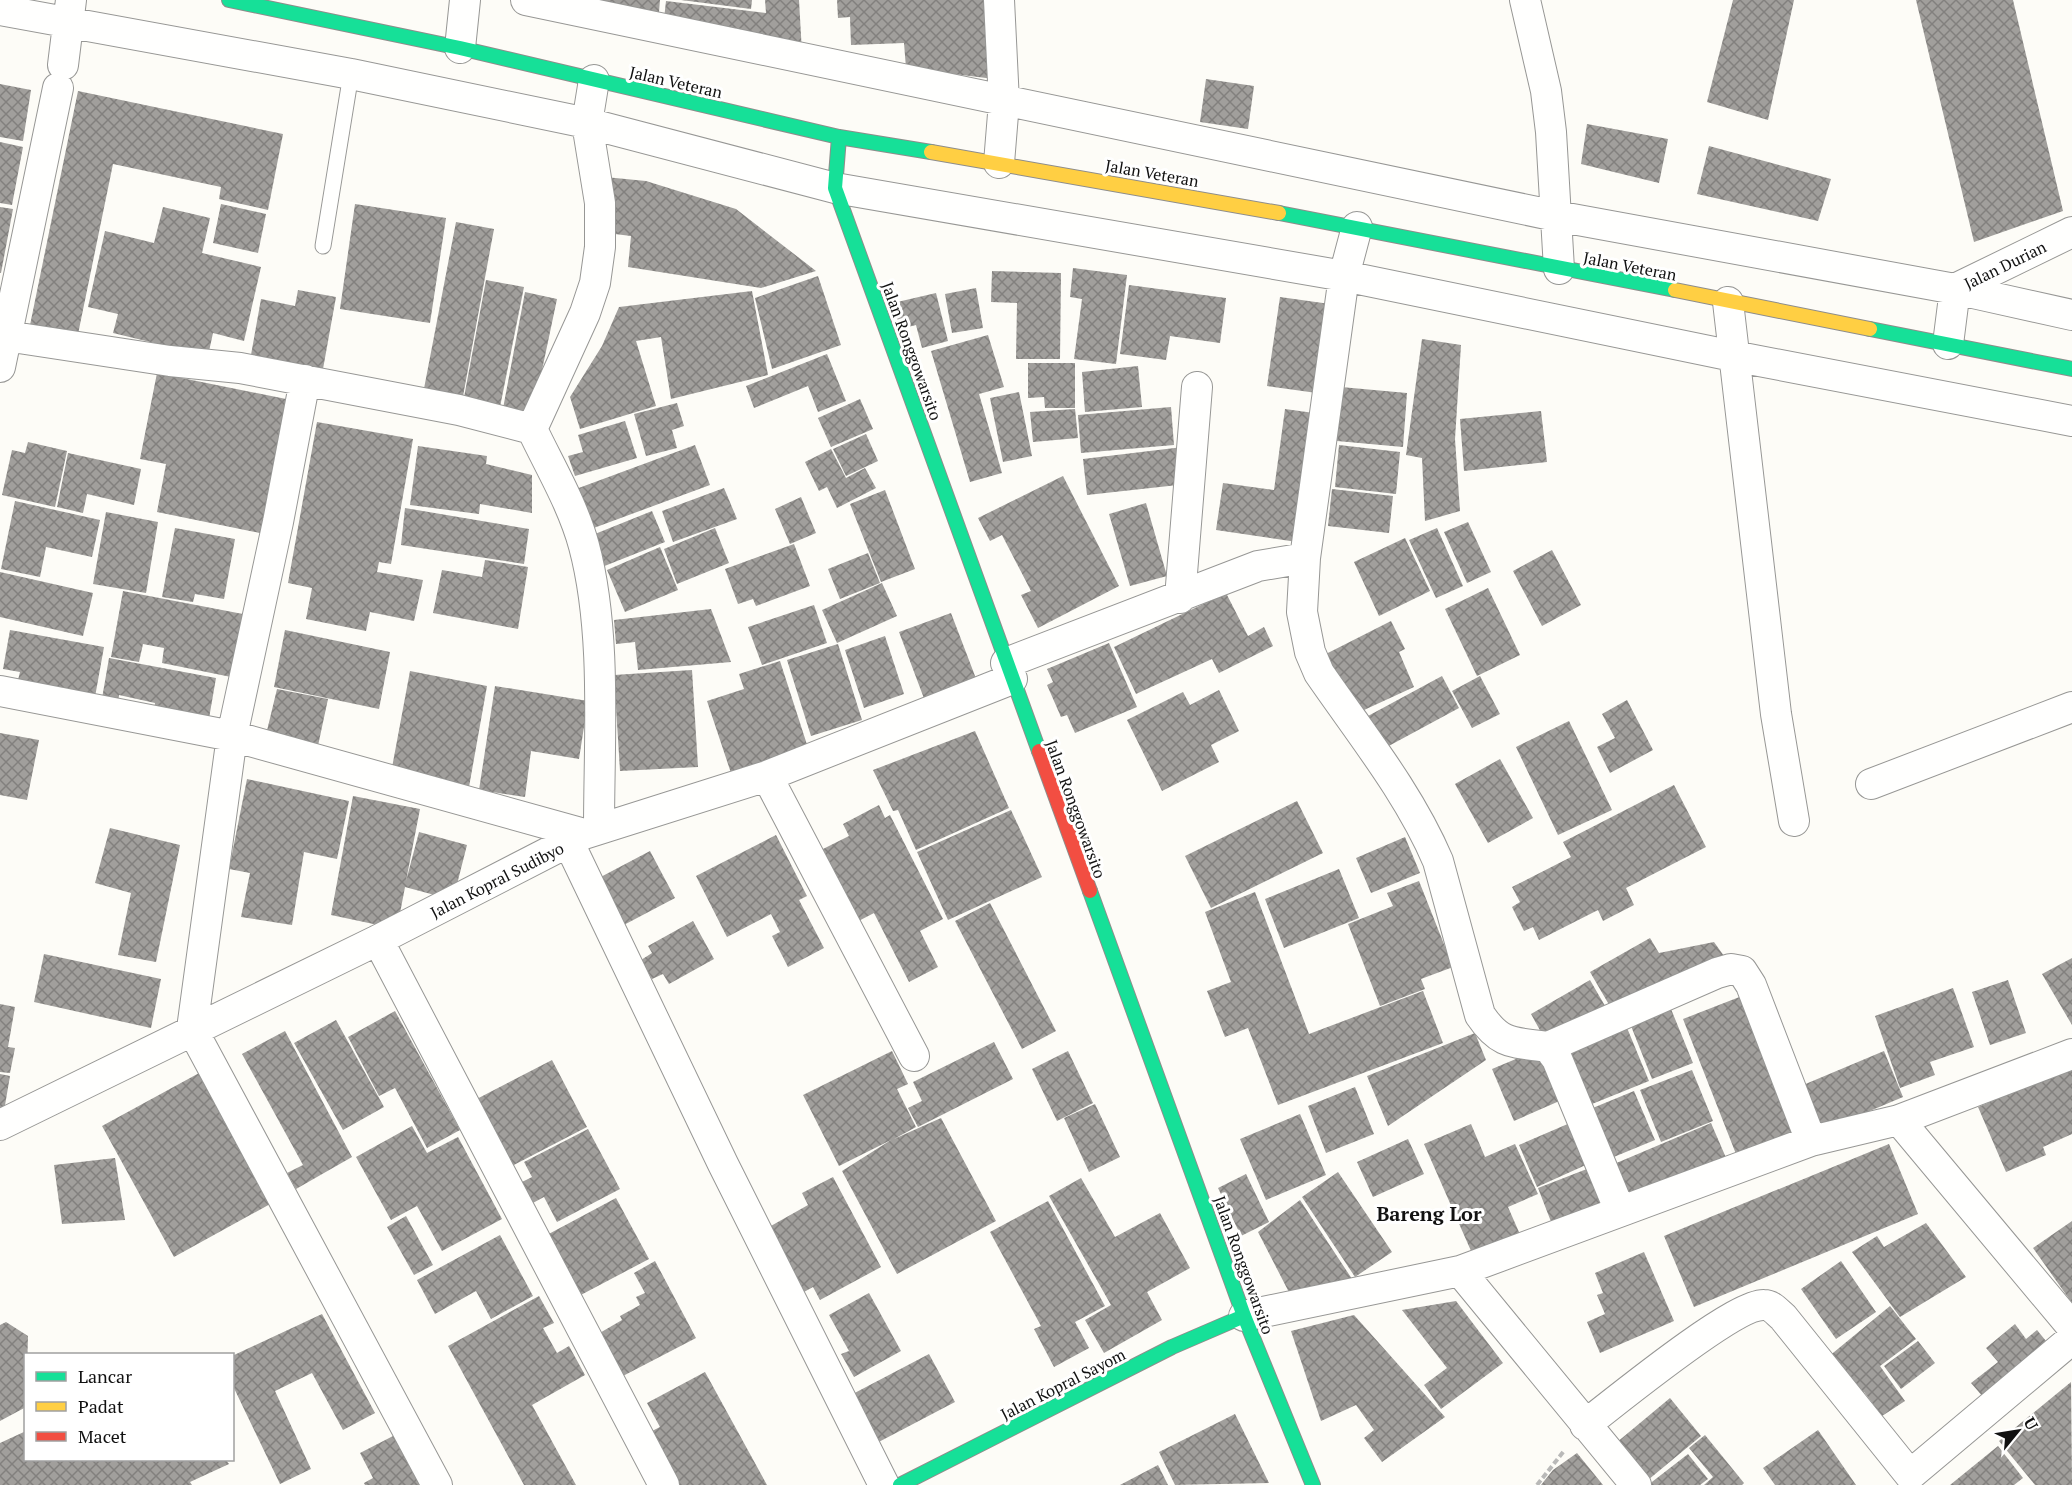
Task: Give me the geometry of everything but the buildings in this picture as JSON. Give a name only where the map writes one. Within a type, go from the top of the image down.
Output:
[{"type":"main road","name":"Jalan Veteran","points":[[229,0],[460,48],[839,137],[1357,227],[1559,269],[2072,369]]},
{"type":"main road","name":"Jalan Ronggowarsito","points":[[839,137],[835,188],[1244,1316],[1313,1485]]},
{"type":"main road","name":"Jalan Kopral Sayom","points":[[900,1485],[1172,1347],[1244,1316]]},
{"type":"street","points":[[460,48],[465,0]]},
{"type":"street","points":[[526,0],[1556,216],[1955,289],[2072,315]]},
{"type":"street","points":[[999,0],[1004,102],[999,163]]},
{"type":"street","points":[[1525,0],[1546,91],[1559,269]]},
{"type":"street","points":[[0,10],[70,12],[587,123],[835,188],[1344,276],[1733,356],[2070,420]]},
{"type":"street","points":[[0,367],[4,336],[61,77],[70,12]]},
{"type":"street","points":[[594,80],[587,123],[600,203],[600,247],[596,283],[532,429],[574,518],[584,545],[594,593],[598,650],[584,835],[723,1164],[884,1485]]},
{"type":"street","points":[[1357,227],[1344,276],[1305,558],[1302,612],[1310,652],[1319,673],[1413,810],[1428,838],[1438,861],[1480,1015],[1489,1029],[1502,1040],[1548,1047],[1717,973],[1731,969],[1742,971],[1751,985],[1811,1141]]},
{"type":"street","name":"Jalan Durian","points":[[1948,344],[1955,289],[2072,232]]},
{"type":"street","points":[[1728,302],[1776,714],[1794,821]]},
{"type":"street","points":[[4,336],[170,361],[240,368],[459,410],[532,429]]},
{"type":"street","points":[[305,380],[278,522],[232,736],[192,1029],[437,1485]]},
{"type":"street","points":[[1180,598],[1197,387]]},
{"type":"street","name":"Jalan Kopral Sudibyo","points":[[0,1125],[192,1029],[378,940],[584,835],[767,776],[1258,566],[1305,558]]},
{"type":"street","points":[[0,691],[232,736],[584,835]]},
{"type":"street","points":[[1871,784],[2072,707]]},
{"type":"street","points":[[767,776],[914,1056]]},
{"type":"street","points":[[378,940],[664,1485]]},
{"type":"street","points":[[1548,1047],[1557,1059],[1620,1211]]},
{"type":"street","points":[[1244,1316],[1460,1271],[1811,1141],[1899,1120],[2072,1054]]},
{"type":"street","points":[[1899,1120],[2072,1327]]},
{"type":"street","points":[[1460,1271],[1636,1485]]},
{"type":"street","points":[[1585,1425],[1679,1353],[1728,1320],[1752,1307],[1764,1305],[1772,1307],[1783,1317],[1914,1480],[2072,1340]]},
{"type":"lane","points":[[323,246],[351,74]]},
{"type":"path","points":[[1537,1485],[1585,1425]]},
{"type":"traffic: fast","points":[[229,0],[460,48],[839,137],[931,152]]},
{"type":"traffic: fast","points":[[839,137],[835,188],[1039,751]]},
{"type":"traffic: fast","points":[[1279,213],[1675,290]]},
{"type":"traffic: fast","points":[[1870,329],[2072,369]]},
{"type":"traffic: fast","points":[[1090,891],[1244,1316],[1313,1485]]},
{"type":"traffic: fast","points":[[900,1485],[1172,1347],[1244,1316]]},
{"type":"traffic: slow","points":[[931,152],[1279,213]]},
{"type":"traffic: slow","points":[[1675,290],[1870,329]]},
{"type":"traffic: jam","points":[[1039,751],[1090,891]]},
{"type":"district","name":"Bareng Lor","points":[[1429,1213]]}]
